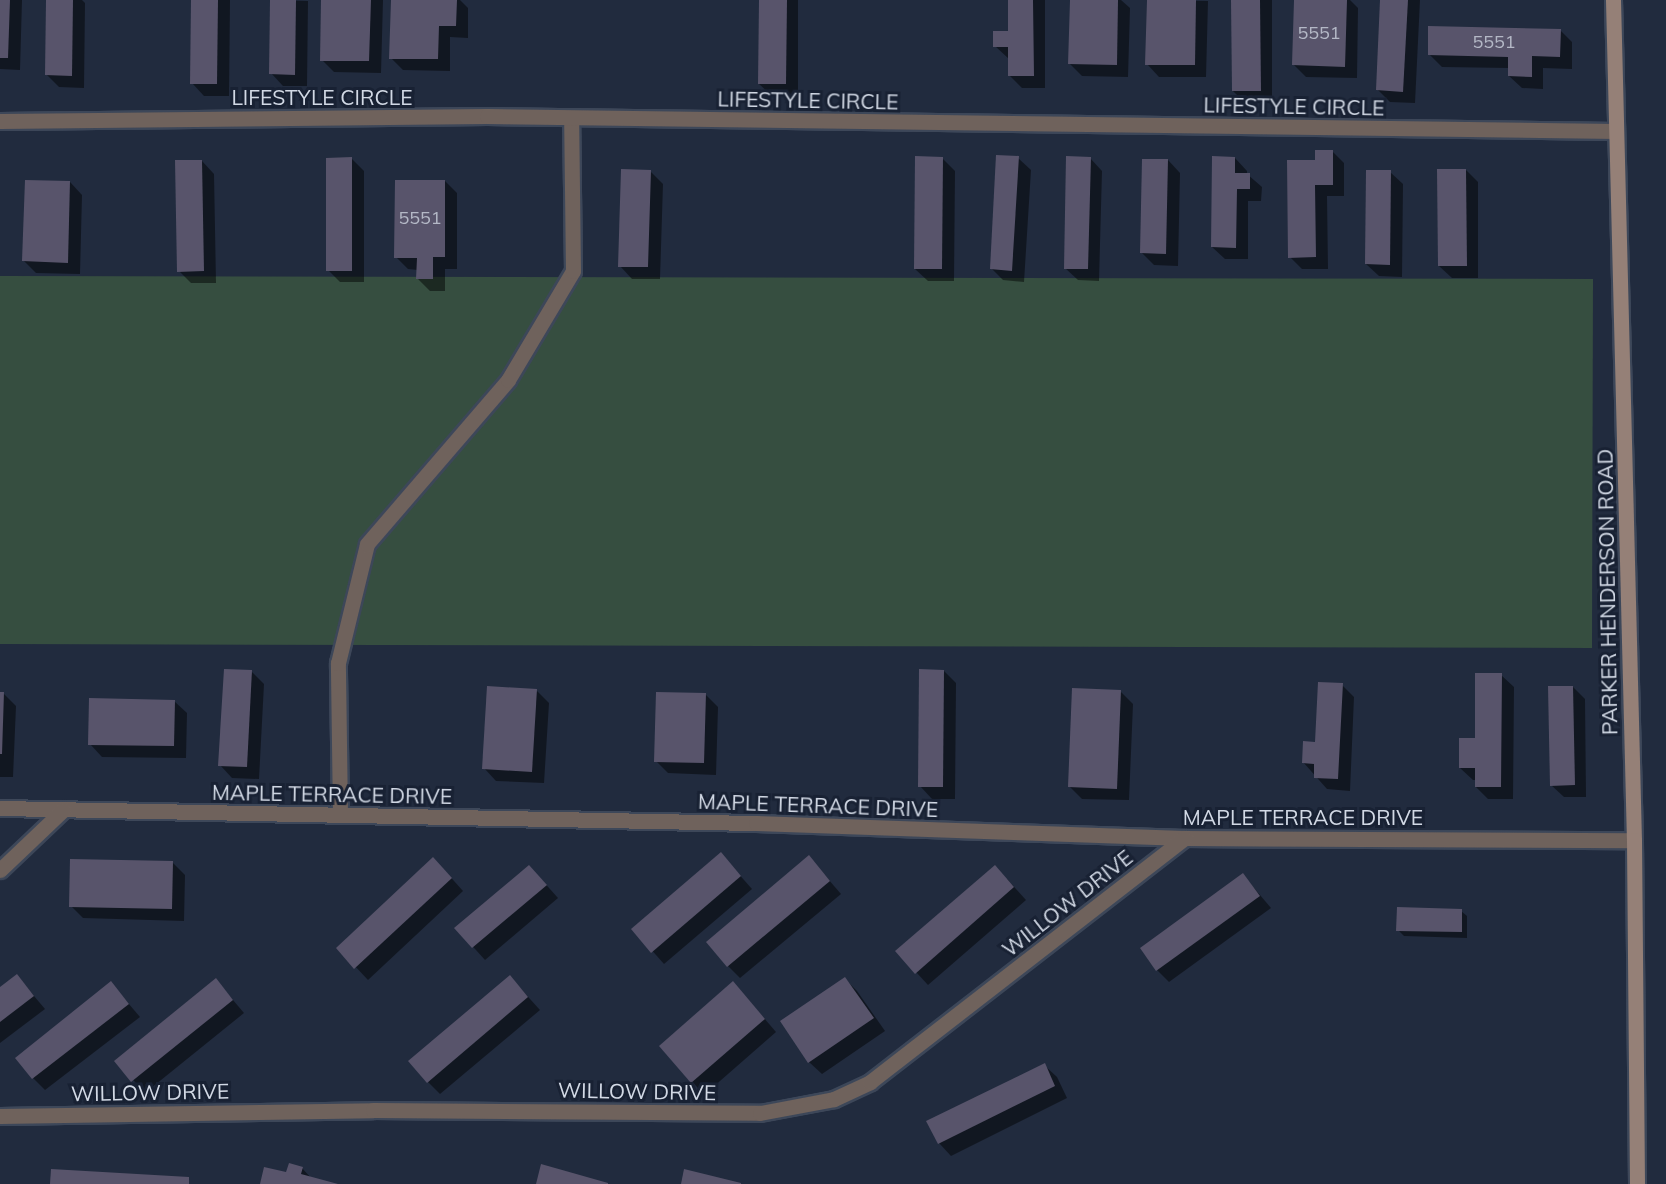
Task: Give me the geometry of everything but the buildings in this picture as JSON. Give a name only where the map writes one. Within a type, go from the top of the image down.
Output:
[{"type":"street","name":"PARKER HENDERSON ROAD","points":[[1613,0],[1634,840],[1637,1184]]},
{"type":"street","name":"LIFESTYLE CIRCLE","points":[[0,121],[571,118],[1616,130]]},
{"type":"street","points":[[340,815],[338,663],[367,544],[508,380],[573,271],[571,118]]},
{"type":"street","name":"MAPLE TERRACE DRIVE","points":[[0,808],[756,823],[1184,838],[1634,840]]},
{"type":"street","points":[[0,870],[63,810]]},
{"type":"street","name":"WILLOW DRIVE","points":[[0,1116],[373,1110],[760,1113],[834,1099],[870,1082],[1184,838]]},
{"type":"green space","points":[[0,276],[1593,279],[1592,648],[0,644]]}]
